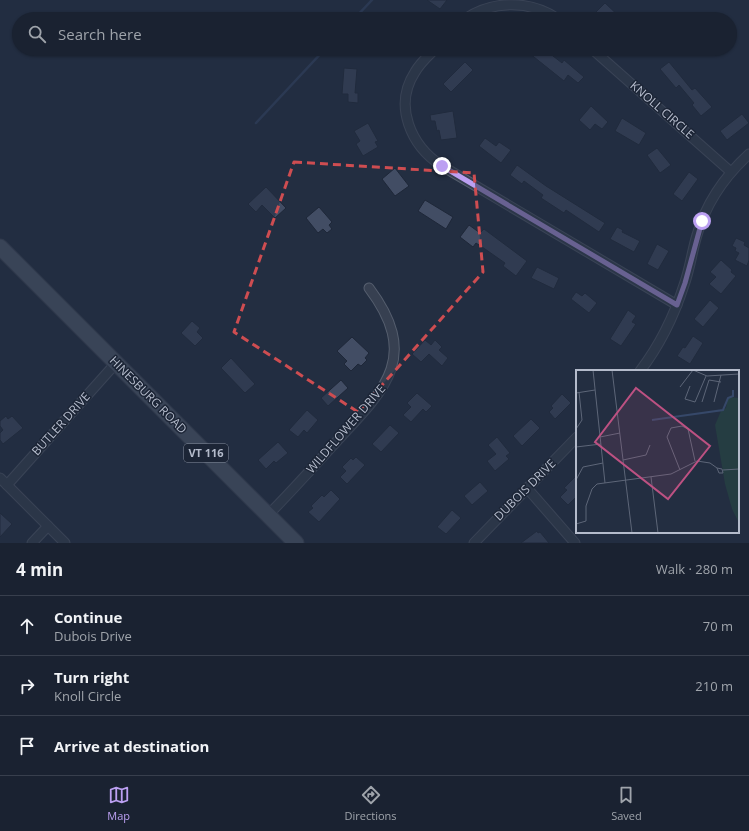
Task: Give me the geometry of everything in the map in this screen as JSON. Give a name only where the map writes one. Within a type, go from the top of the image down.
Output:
[{"type":"main road","name":"HINESBURG ROAD","points":[[0,247],[296,543]]},
{"type":"street","points":[[476,12],[484,7],[496,3],[510,1],[531,4],[548,12]]},
{"type":"street","points":[[429,56],[414,74],[406,99],[408,126],[414,140],[424,152],[442,166],[677,305]]},
{"type":"street","name":"KNOLL CIRCLE","points":[[600,56],[731,172]]},
{"type":"street","points":[[641,370],[662,338],[677,305],[685,283],[702,221],[713,197],[731,172],[749,154]]},
{"type":"street","name":"WILDFLOWER DRIVE","points":[[268,515],[356,421],[384,387],[391,374],[394,359],[393,332],[383,309],[369,288]]},
{"type":"street","name":"BUTLER DRIVE","points":[[7,485],[116,363]]},
{"type":"street","name":"DUBOIS DRIVE","points":[[474,543],[576,438]]},
{"type":"street","points":[[0,478],[65,543]]},
{"type":"street","points":[[527,488],[575,543]]},
{"type":"street","points":[[32,543],[48,526]]},
{"type":"highlighted area","points":[[294,162],[474,173],[483,272],[358,412],[234,332]]},
{"type":"building","points":[[427,0],[447,0],[440,9]]},
{"type":"building","points":[[605,3],[615,12],[596,12]]},
{"type":"building","points":[[533,56],[553,56],[562,63],[564,60],[584,77],[578,83],[568,75],[564,81]]},
{"type":"building","points":[[465,62],[473,70],[451,92],[443,84]]},
{"type":"building","points":[[669,62],[692,90],[695,88],[712,107],[701,116],[692,105],[694,103],[679,85],[676,88],[660,69]]},
{"type":"building","points":[[344,68],[357,69],[355,93],[358,93],[358,103],[348,102],[348,94],[342,94]]},
{"type":"building","points":[[591,106],[608,122],[602,129],[595,124],[590,130],[579,120]]},
{"type":"building","points":[[453,111],[457,138],[441,140],[439,130],[437,131],[435,121],[431,121],[430,115]]},
{"type":"building","points":[[742,114],[749,123],[727,140],[720,131]]},
{"type":"building","points":[[622,118],[646,133],[639,145],[615,131]]},
{"type":"building","points":[[368,123],[378,141],[375,142],[378,147],[363,156],[356,144],[360,141],[354,131]]},
{"type":"building","points":[[485,138],[496,146],[499,142],[511,150],[501,163],[479,146]]},
{"type":"building","points":[[657,148],[671,165],[660,173],[647,155]]},
{"type":"building","points":[[517,165],[546,186],[605,223],[599,232],[566,210],[564,213],[541,198],[543,195],[524,181],[522,184],[510,175]]},
{"type":"building","points":[[395,168],[409,186],[395,196],[382,179]]},
{"type":"building","points":[[689,172],[698,179],[682,201],[673,194]]},
{"type":"building","points":[[266,187],[286,208],[275,218],[262,205],[256,212],[248,204]]},
{"type":"building","points":[[425,200],[453,217],[446,229],[418,211]]},
{"type":"building","points":[[319,207],[332,222],[329,225],[332,229],[327,233],[323,229],[318,233],[306,218]]},
{"type":"building","points":[[469,225],[480,233],[484,229],[527,261],[516,276],[503,266],[505,263],[485,249],[476,243],[473,247],[460,237]]},
{"type":"building","points":[[617,227],[623,230],[622,232],[640,241],[634,252],[610,239]]},
{"type":"building","points":[[736,238],[745,242],[744,245],[749,248],[749,260],[747,266],[735,260],[739,253],[735,251],[736,248],[732,246]]},
{"type":"building","points":[[657,244],[669,251],[658,270],[647,264]]},
{"type":"building","points":[[721,260],[736,276],[721,294],[709,284],[716,277],[710,272]]},
{"type":"building","points":[[537,267],[559,278],[554,289],[531,278]]},
{"type":"building","points":[[576,292],[582,296],[585,293],[597,303],[589,313],[571,299]]},
{"type":"building","points":[[710,300],[719,308],[703,327],[694,319]]},
{"type":"building","points":[[628,310],[636,316],[632,322],[636,324],[621,346],[610,339]]},
{"type":"building","points":[[192,321],[200,328],[197,332],[203,338],[195,346],[181,333]]},
{"type":"building","points":[[693,336],[703,343],[690,364],[677,356],[683,347],[685,348]]},
{"type":"building","points":[[352,337],[369,353],[365,358],[367,360],[361,366],[358,364],[351,371],[344,364],[347,361],[337,351]]},
{"type":"building","points":[[425,340],[431,345],[435,340],[442,347],[439,350],[448,358],[442,366],[429,354],[421,362],[412,354]]},
{"type":"building","points":[[231,358],[255,384],[245,393],[221,368]]},
{"type":"building","points":[[341,380],[348,388],[328,406],[321,398]]},
{"type":"building","points":[[417,393],[432,406],[426,412],[423,409],[411,422],[403,415],[411,407],[407,403]]},
{"type":"building","points":[[562,394],[571,403],[555,419],[549,412],[553,408],[551,406]]},
{"type":"building","points":[[307,410],[318,420],[307,433],[304,430],[298,437],[289,430]]},
{"type":"building","points":[[6,416],[8,419],[12,416],[23,428],[3,444],[0,440],[0,433],[3,430],[0,426],[0,421]]},
{"type":"building","points":[[531,419],[540,428],[522,446],[513,436]]},
{"type":"building","points":[[390,425],[399,433],[381,452],[372,444]]},
{"type":"building","points":[[497,437],[510,453],[506,456],[509,459],[495,471],[487,461],[496,454],[488,445]]},
{"type":"building","points":[[278,442],[288,453],[276,463],[274,461],[266,469],[258,460]]},
{"type":"building","points":[[356,457],[365,465],[347,484],[340,477],[346,471],[342,467],[351,458],[353,460]]},
{"type":"building","points":[[576,476],[576,497],[568,505],[560,497],[567,490],[564,488]]},
{"type":"building","points":[[480,482],[488,491],[472,505],[464,496]]},
{"type":"building","points":[[331,490],[340,499],[319,522],[308,512],[313,508],[311,506],[322,495],[324,497]]},
{"type":"building","points":[[452,510],[461,518],[446,534],[437,527]]},
{"type":"building","points":[[0,513],[12,524],[0,537]]},
{"type":"building","points":[[537,531],[538,533],[540,532],[549,543],[521,543]]},
{"type":"waterway","points":[[361,12],[372,0]]},
{"type":"waterway","points":[[256,123],[318,56]]},
{"type":"route","points":[[442,166],[677,305],[685,283],[702,221]]}]
